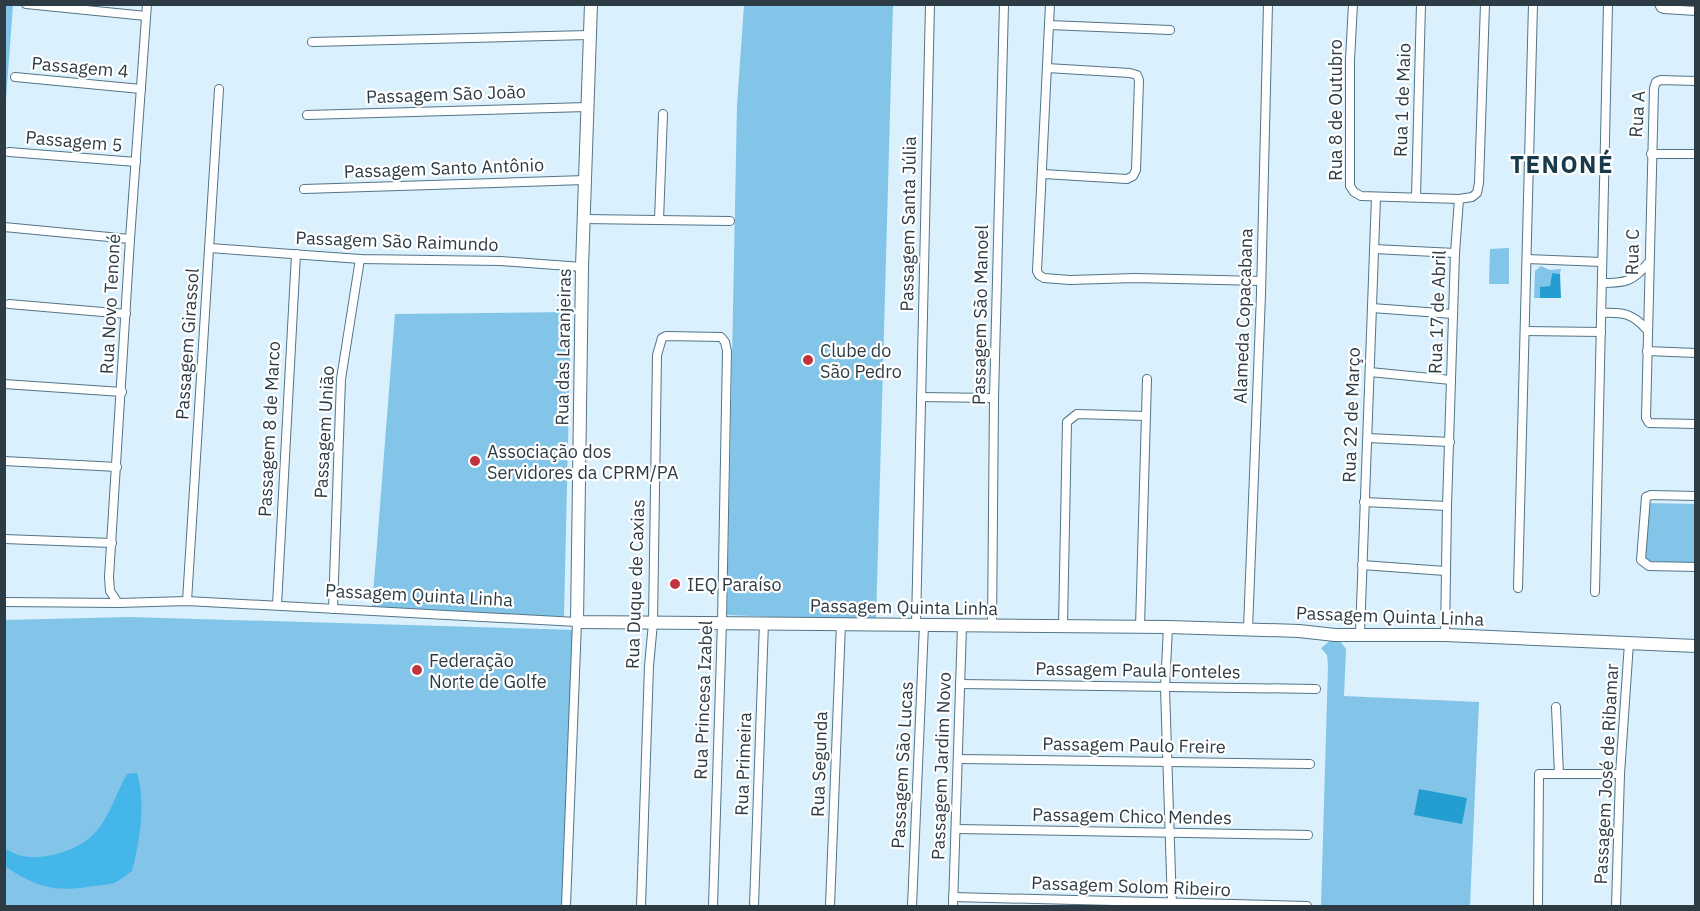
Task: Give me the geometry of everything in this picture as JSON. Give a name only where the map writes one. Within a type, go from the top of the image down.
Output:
[{"type":"street","points":[[26,4],[146,16]]},
{"type":"street","name":"Rua Novo Tenoné","points":[[118,603],[110,591],[112,543],[130,238],[147,4]]},
{"type":"street","name":"Rua das Laranjeiras","points":[[566,906],[577,622],[582,267],[591,4]]},
{"type":"street","name":"Passagem Santa Júlia","points":[[920,625],[921,397],[930,4]]},
{"type":"street","name":"Passagem São Manoel","points":[[992,627],[994,398],[1004,4]]},
{"type":"street","points":[[1050,4],[1037,271],[1039,275],[1044,278],[1070,280],[1136,278],[1261,280]]},
{"type":"street","name":"Alameda Copacabana","points":[[1248,629],[1261,280],[1268,4]]},
{"type":"street","name":"Rua 8 de Outubro","points":[[1353,4],[1350,60],[1350,186],[1361,196],[1376,197]]},
{"type":"street","name":"Rua 1 de Maio","points":[[1416,197],[1421,4]]},
{"type":"street","points":[[1376,197],[1459,199],[1472,197],[1477,193],[1485,4]]},
{"type":"street","points":[[1518,588],[1533,4]]},
{"type":"street","points":[[1595,592],[1608,4]]},
{"type":"street","points":[[1662,7],[1695,10]]},
{"type":"street","points":[[1049,24],[1170,30]]},
{"type":"street","points":[[312,42],[589,35]]},
{"type":"street","points":[[1043,174],[1127,179],[1133,176],[1136,170],[1139,80],[1137,75],[1047,68]]},
{"type":"street","name":"Passagem 4","points":[[15,77],[141,89]]},
{"type":"street","name":"Rua A","points":[[1651,154],[1656,82],[1661,80],[1695,81]]},
{"type":"street","name":"Passagem Girassol","points":[[187,601],[219,89]]},
{"type":"street","name":"Passagem São João","points":[[307,115],[587,106]]},
{"type":"street","points":[[659,220],[663,114]]},
{"type":"street","name":"Passagem 5","points":[[9,152],[136,162]]},
{"type":"street","points":[[1651,154],[1695,154]]},
{"type":"street","name":"Rua C","points":[[1651,154],[1646,418],[1649,423],[1695,424]]},
{"type":"street","name":"Passagem Santo Antônio","points":[[304,189],[585,180]]},
{"type":"street","name":"Rua 22 de Março","points":[[1360,634],[1376,197]]},
{"type":"street","name":"Rua 17 de Abril","points":[[1445,635],[1453,314],[1459,199]]},
{"type":"street","points":[[584,219],[730,221]]},
{"type":"street","points":[[4,227],[130,238]]},
{"type":"street","name":"Passagem São Raimundo","points":[[210,248],[360,259],[501,261],[582,267]]},
{"type":"street","points":[[1374,249],[1455,253]]},
{"type":"street","name":"Passagem 8 de Marco","points":[[276,605],[296,254]]},
{"type":"street","name":"Passagem União","points":[[333,609],[341,379],[360,259]]},
{"type":"street","points":[[1527,259],[1602,262]]},
{"type":"street","points":[[1602,282],[1628,281],[1649,263]]},
{"type":"street","points":[[9,304],[126,314]]},
{"type":"street","points":[[1372,308],[1453,314]]},
{"type":"street","points":[[1601,313],[1620,312],[1638,319],[1647,330]]},
{"type":"street","points":[[1525,331],[1601,332]]},
{"type":"street","name":"Rua Duque de Caxias","points":[[641,906],[649,666],[653,623],[657,355],[662,338],[666,336],[721,337],[727,351]]},
{"type":"street","name":"Rua Princesa Izabel","points":[[713,906],[722,622],[727,351]]},
{"type":"street","points":[[1647,351],[1695,353]]},
{"type":"street","points":[[1370,372],[1451,380]]},
{"type":"street","points":[[1140,627],[1145,416],[1148,379]]},
{"type":"street","points":[[4,384],[122,392]]},
{"type":"street","points":[[921,397],[994,398]]},
{"type":"street","points":[[1063,626],[1067,422],[1077,414],[1145,416]]},
{"type":"street","points":[[1368,438],[1450,442]]},
{"type":"street","points":[[4,461],[117,467]]},
{"type":"street","points":[[1695,496],[1651,495],[1645,500],[1641,560],[1649,566],[1695,567]]},
{"type":"street","points":[[1364,502],[1447,506]]},
{"type":"street","points":[[4,539],[112,543]]},
{"type":"street","points":[[1362,565],[1445,572]]},
{"type":"street","name":"Passagem Quinta Linha","points":[[4,602],[187,601],[577,622],[1168,627],[1335,634],[1445,635],[1695,646]]},
{"type":"street","name":"Rua Primeira","points":[[754,906],[764,622]]},
{"type":"street","name":"Rua Segunda","points":[[830,906],[841,623]]},
{"type":"street","name":"Passagem São Lucas","points":[[912,906],[920,625]]},
{"type":"street","name":"Passagem Jardim Novo","points":[[953,902],[962,626]]},
{"type":"street","points":[[1168,627],[1165,688],[1172,905]]},
{"type":"street","name":"Passagem José de Ribamar","points":[[1616,906],[1620,774],[1629,643]]},
{"type":"street","name":"Passagem Paula Fonteles","points":[[960,684],[1316,689]]},
{"type":"street","points":[[1556,707],[1559,774]]},
{"type":"street","name":"Passagem Paulo Freire","points":[[958,759],[1310,764]]},
{"type":"street","points":[[1538,906],[1539,774],[1620,774]]},
{"type":"street","name":"Passagem Chico Mendes","points":[[956,829],[1308,835]]},
{"type":"street","name":"Passagem Solom Ribeiro","points":[[953,902],[1307,906]]},
{"type":"shaded area","points":[[4,5],[13,5],[5,113]]},
{"type":"shaded area","name":"Clube do São Pedro","points":[[744,5],[893,5],[876,621],[727,615],[737,105]]},
{"type":"shaded area","points":[[1509,248],[1509,284],[1489,284],[1490,249]]},
{"type":"shaded area","points":[[1541,266],[1550,270],[1561,269],[1560,274],[1552,273],[1550,287],[1540,287],[1540,298],[1534,298],[1535,271]]},
{"type":"shaded area","points":[[1552,273],[1560,274],[1561,298],[1540,298],[1540,287],[1550,286]]},
{"type":"shaded area","name":"Associação dos Servidores da CPRM/PA","points":[[571,312],[564,617],[372,608],[395,314]]},
{"type":"shaded area","points":[[1646,503],[1695,504],[1695,563],[1645,561]]},
{"type":"shaded area","points":[[129,617],[578,630],[567,906],[5,906],[5,620]]},
{"type":"shaded area","points":[[1336,636],[1346,649],[1344,696],[1479,702],[1470,906],[1321,906],[1328,665],[1327,655],[1321,648]]},
{"type":"shaded area","points":[[137,773],[141,809],[132,871],[116,882],[69,889],[36,883],[5,866],[5,849],[22,856],[42,857],[64,852],[84,842],[103,822],[127,774]]},
{"type":"shaded area","points":[[1419,789],[1467,798],[1462,824],[1414,815]]},
{"type":"place","name":"Clube do São Pedro","points":[[808,360]]},
{"type":"place","name":"Associação dos Servidores da CPRM/PA","points":[[475,461]]},
{"type":"place","name":"IEQ Paraíso","points":[[675,584]]},
{"type":"place","name":"Federação Norte de Golfe","points":[[417,670]]},
{"type":"district","name":"TENONÉ","points":[[1562,164]]}]
